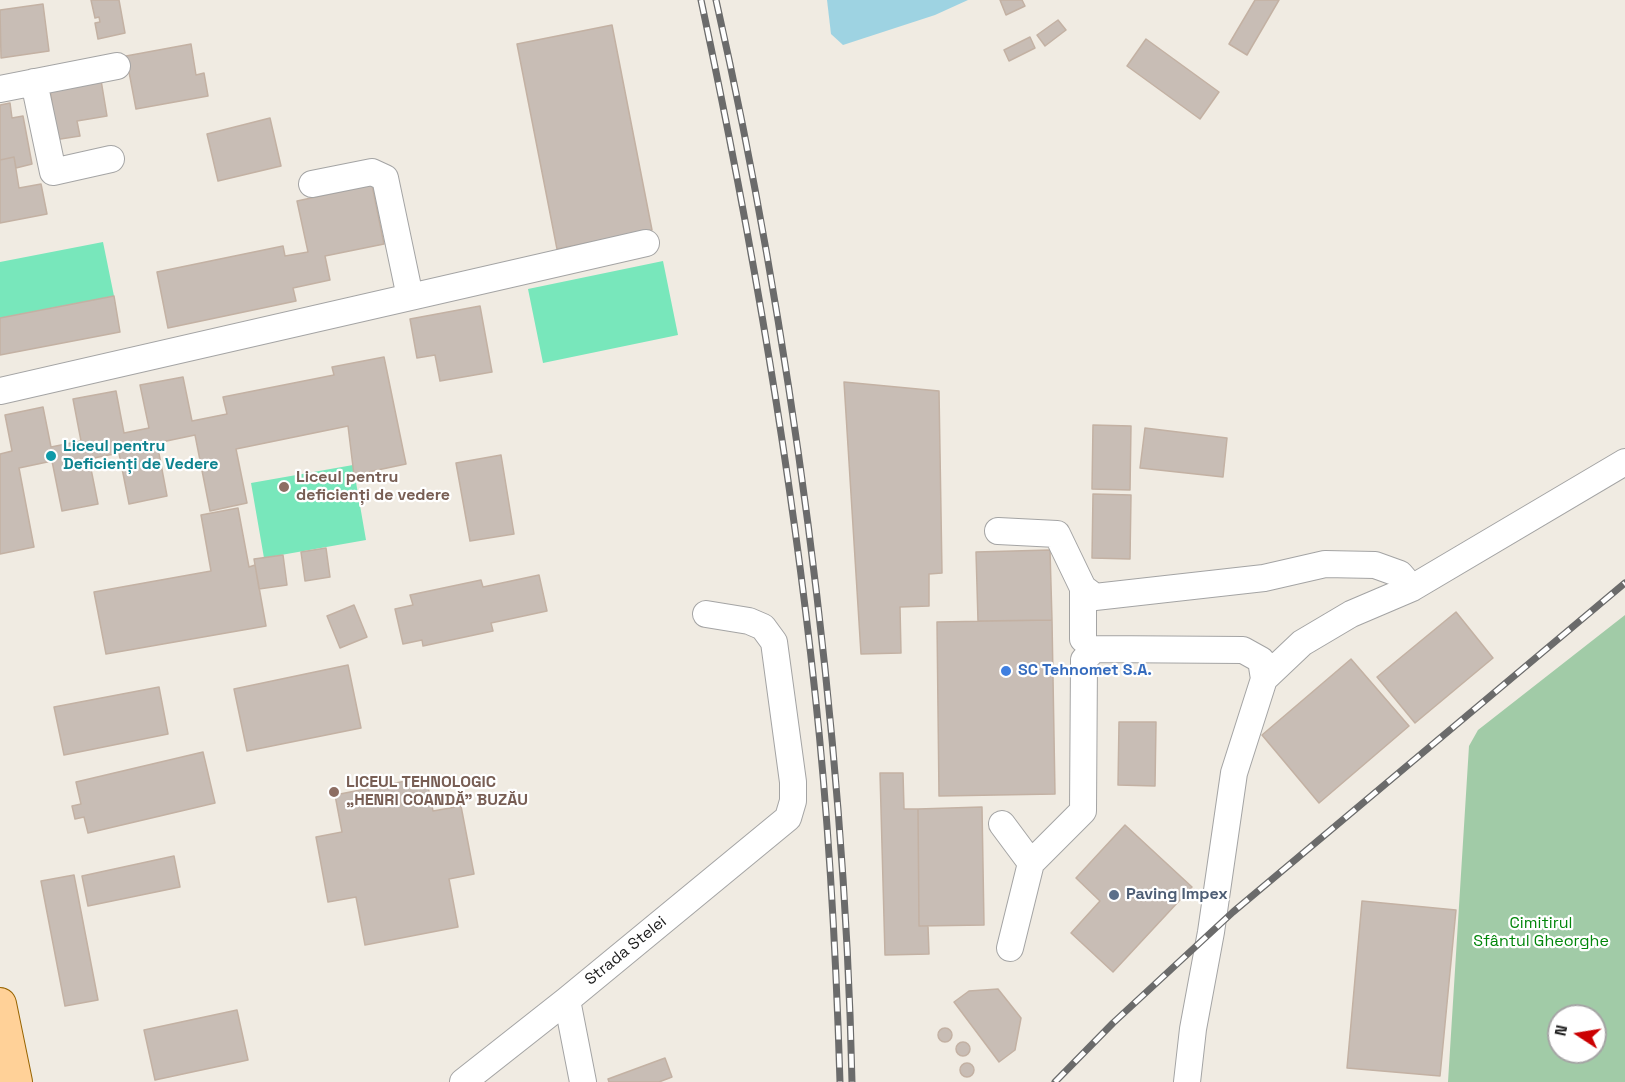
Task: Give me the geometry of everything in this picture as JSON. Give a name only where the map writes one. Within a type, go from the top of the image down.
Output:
[{"type":"main road","points":[[0,1004],[16,1082]]},
{"type":"street","points":[[0,89],[117,66]]},
{"type":"street","points":[[33,82],[53,172],[111,159]]},
{"type":"street","points":[[312,184],[372,172],[385,178],[410,297]]},
{"type":"street","points":[[0,391],[646,243]]},
{"type":"street","points":[[1264,680],[1302,643],[1351,614],[1412,588],[1625,462]]},
{"type":"street","points":[[998,531],[1057,534],[1087,600],[1083,811],[1031,863],[1010,948]]},
{"type":"street","points":[[1087,600],[1264,578],[1326,564],[1376,565],[1400,574],[1412,588]]},
{"type":"street","name":"Strada Stelei","points":[[463,1082],[567,1000],[788,818],[793,782],[774,642],[763,627],[748,621],[706,614]]},
{"type":"street","points":[[1087,649],[1244,650],[1261,660],[1264,680],[1234,773],[1211,932],[1193,1029],[1187,1082]]},
{"type":"street","points":[[1002,824],[1031,863]]},
{"type":"street","points":[[567,1000],[583,1082]]},
{"type":"green space","points":[[103,242],[114,296],[0,318],[0,262]]},
{"type":"green space","points":[[663,261],[678,335],[543,363],[528,289]]},
{"type":"green space","points":[[353,465],[366,540],[264,558],[251,483]]},
{"type":"green space","name":"Cimitirul Sfântul Gheorghe","points":[[1625,615],[1625,1082],[1448,1082],[1469,746],[1478,730]]},
{"type":"water","points":[[827,0],[968,0],[935,15],[843,45],[831,34]]},
{"type":"building","points":[[91,0],[119,0],[125,33],[98,39],[95,23],[100,22],[99,17],[95,18]]},
{"type":"building","points":[[1000,0],[1022,0],[1025,6],[1006,15]]},
{"type":"building","points":[[1255,0],[1279,0],[1247,55],[1229,44]]},
{"type":"building","points":[[43,4],[49,51],[1,58],[0,10]]},
{"type":"building","points":[[1058,20],[1066,30],[1045,46],[1037,35]]},
{"type":"building","points":[[612,25],[652,230],[557,249],[517,44]]},
{"type":"building","points":[[1030,37],[1035,48],[1009,61],[1004,50]]},
{"type":"building","points":[[1146,39],[1219,92],[1200,119],[1127,66]]},
{"type":"building","points":[[191,44],[196,75],[204,73],[208,96],[136,109],[126,56]]},
{"type":"building","points":[[101,80],[107,116],[77,121],[80,136],[54,140],[54,116],[50,89]]},
{"type":"building","points":[[10,103],[12,118],[23,116],[32,164],[16,168],[14,157],[0,160],[0,105]]},
{"type":"building","points":[[270,118],[281,166],[218,181],[207,134]]},
{"type":"building","points":[[14,157],[19,188],[41,184],[47,214],[0,223],[0,160]]},
{"type":"building","points":[[372,185],[384,244],[325,256],[330,280],[293,288],[296,301],[168,328],[157,272],[283,246],[285,256],[308,252],[297,201]]},
{"type":"building","points":[[114,296],[120,332],[0,355],[0,318]]},
{"type":"building","points":[[480,306],[492,372],[440,381],[435,355],[417,358],[410,319]]},
{"type":"building","name":"Liceul pentru Deficienți de Vedere","points":[[384,357],[406,464],[354,475],[348,426],[236,449],[247,503],[210,511],[195,435],[157,443],[167,496],[129,504],[119,453],[89,459],[98,504],[62,511],[52,461],[19,468],[34,547],[0,554],[0,454],[12,451],[5,415],[43,407],[51,447],[81,441],[73,399],[116,391],[124,433],[149,428],[140,385],[183,377],[192,421],[227,414],[223,397],[334,375],[332,367]]},
{"type":"building","points":[[844,382],[939,391],[942,573],[929,574],[929,606],[900,607],[901,653],[861,654]]},
{"type":"building","points":[[1093,425],[1131,426],[1130,490],[1092,489]]},
{"type":"building","points":[[1145,428],[1227,438],[1223,477],[1140,468]]},
{"type":"building","points":[[501,455],[514,534],[470,541],[456,463]]},
{"type":"building","points":[[1093,494],[1131,495],[1130,559],[1092,558]]},
{"type":"building","points":[[238,508],[249,567],[255,565],[266,626],[106,654],[94,592],[211,571],[201,515]]},
{"type":"building","points":[[326,548],[330,577],[305,581],[301,552]]},
{"type":"building","points":[[1050,550],[1052,620],[978,621],[976,552]]},
{"type":"building","points":[[283,555],[287,585],[259,589],[254,559]]},
{"type":"building","points":[[539,575],[547,611],[491,623],[493,631],[423,646],[422,640],[403,644],[395,609],[413,605],[410,595],[481,580],[483,587]]},
{"type":"building","points":[[354,605],[367,637],[340,648],[327,616]]},
{"type":"building","points":[[1456,612],[1493,658],[1415,723],[1377,677]]},
{"type":"building","points":[[1052,620],[1055,794],[939,796],[937,622]]},
{"type":"building","points":[[1351,659],[1409,726],[1319,803],[1262,735]]},
{"type":"building","points":[[348,665],[361,728],[247,751],[234,689]]},
{"type":"building","points":[[159,687],[168,734],[64,755],[54,707]]},
{"type":"building","points":[[1119,722],[1156,722],[1155,786],[1118,785]]},
{"type":"building","points":[[203,752],[215,803],[88,833],[84,817],[75,819],[72,806],[81,804],[76,782]]},
{"type":"building","points":[[880,773],[903,773],[904,809],[918,809],[919,926],[928,926],[929,954],[885,955]]},
{"type":"building","points":[[426,777],[433,811],[461,806],[474,874],[449,879],[458,927],[365,945],[356,897],[328,902],[316,837],[342,832],[335,795]]},
{"type":"building","points":[[982,807],[984,925],[919,926],[918,809]]},
{"type":"building","points":[[1125,825],[1192,887],[1113,972],[1071,933],[1100,901],[1076,878]]},
{"type":"building","points":[[174,856],[180,887],[88,906],[82,876]]},
{"type":"building","points":[[74,875],[98,1000],[65,1006],[41,881]]},
{"type":"building","points":[[1362,901],[1456,910],[1440,1076],[1347,1068]]},
{"type":"building","points":[[998,989],[1021,1018],[1015,1050],[999,1062],[954,1002],[969,991]]},
{"type":"building","points":[[237,1010],[248,1060],[155,1080],[144,1030]]},
{"type":"building","points":[[942,1028],[948,1028],[952,1035],[948,1042],[942,1042],[938,1038],[938,1032]]},
{"type":"building","points":[[960,1042],[966,1042],[970,1049],[966,1056],[960,1056],[956,1052],[956,1046]]},
{"type":"building","points":[[665,1058],[672,1077],[659,1082],[609,1082],[608,1079]]},
{"type":"building","points":[[964,1063],[970,1063],[974,1070],[970,1077],[964,1077],[960,1073],[960,1067]]},
{"type":"railway","points":[[701,0],[752,258],[794,519],[820,741],[828,838],[840,1082]]},
{"type":"railway","points":[[716,0],[744,130],[768,261],[808,524],[824,663],[843,872],[852,1082]]},
{"type":"railway","points":[[1055,1082],[1113,1023],[1233,912],[1625,583]]},
{"type":"place","name":"Liceul pentru Deficienți de Vedere","points":[[51,456]]},
{"type":"place","name":"Liceul pentru deficienți de vedere","points":[[284,487]]},
{"type":"place","name":"SC Tehnomet S.A.","points":[[1006,671]]},
{"type":"place","name":"LICEUL TEHNOLOGIC „HENRI COANDĂ” BUZĂU","points":[[334,792]]},
{"type":"place","name":"Paving Impex","points":[[1114,895]]}]
